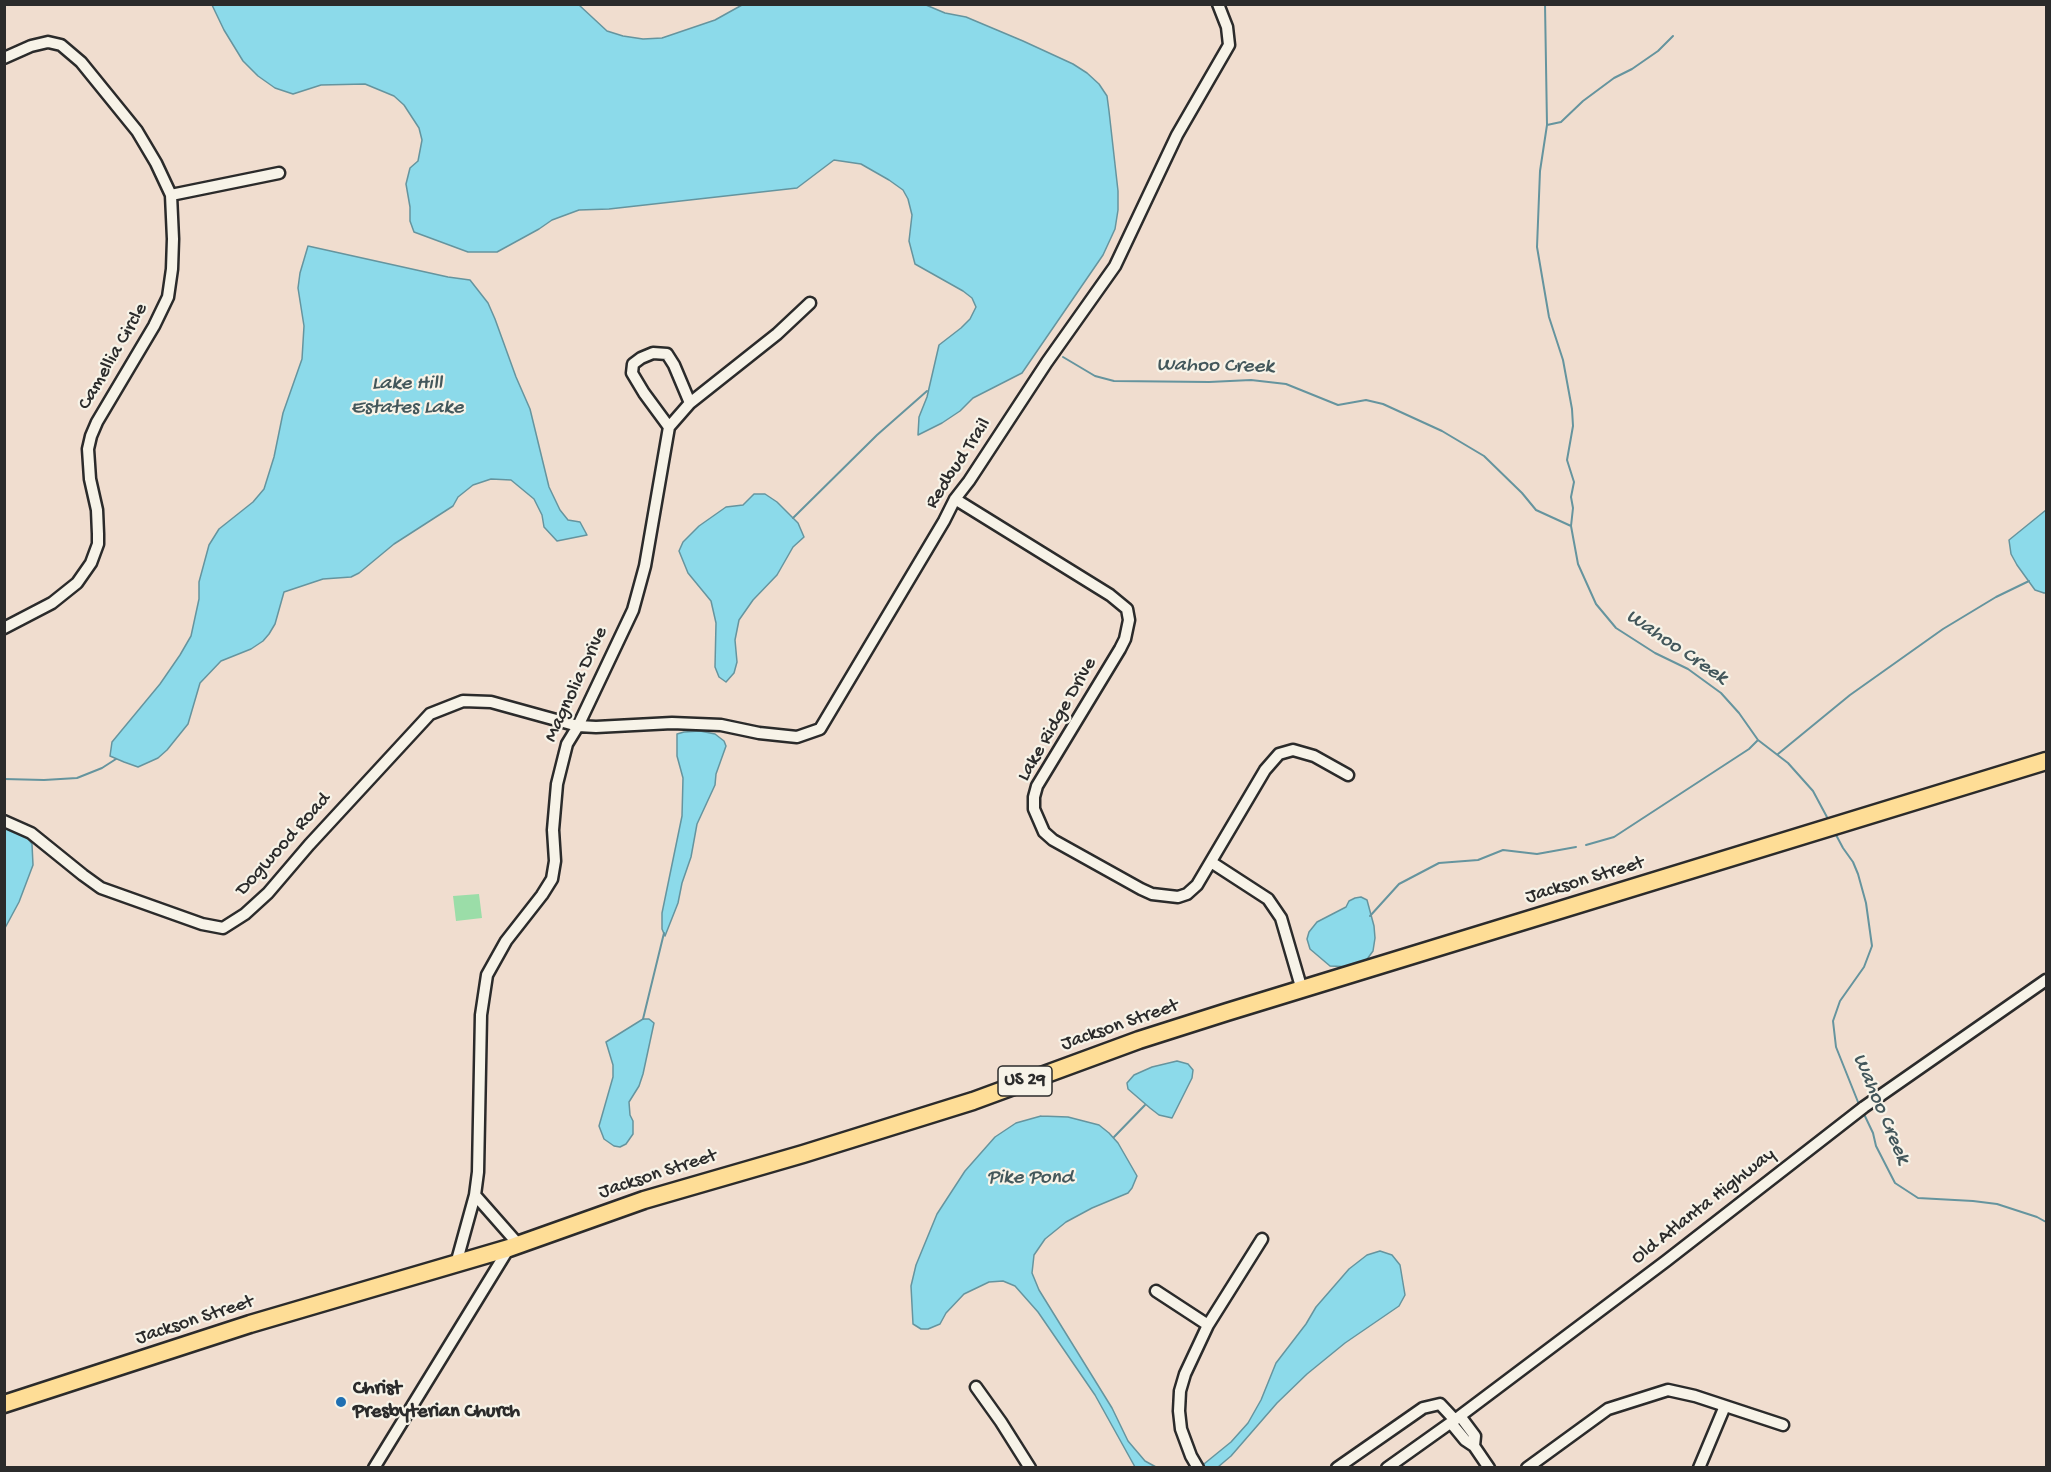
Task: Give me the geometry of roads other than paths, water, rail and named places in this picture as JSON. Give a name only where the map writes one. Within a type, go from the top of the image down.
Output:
[{"type":"main road","name":"Jackson Street","points":[[4,1404],[250,1324],[514,1246],[644,1200],[973,1101],[1139,1040],[1227,1012],[2046,761]]},
{"type":"street","name":"Redbud Trail","points":[[578,726],[672,723],[721,725],[759,733],[797,737],[820,729],[955,499],[1114,266],[1177,135],[1229,45],[1227,27],[1218,4]]},
{"type":"street","name":"Camellia Circle","points":[[4,58],[39,43],[54,43],[61,45],[81,62],[137,131],[156,163],[171,195],[173,249],[168,297],[154,326],[97,422],[88,449],[90,479],[98,522],[98,544],[95,555],[85,573],[66,592],[38,612],[4,628]]},
{"type":"street","points":[[171,195],[279,173]]},
{"type":"street","points":[[690,403],[667,354],[653,353],[633,364],[632,372],[644,393],[669,427],[690,403],[777,333],[810,303]]},
{"type":"street","name":"Magnolia Drive","points":[[456,1264],[475,1195],[478,1172],[483,992],[487,975],[495,958],[552,879],[555,861],[553,830],[557,784],[567,744],[578,726],[633,610],[645,566],[669,427]]},
{"type":"street","name":"Lake Ridge Drive","points":[[955,499],[1110,595],[1127,609],[1129,620],[1125,639],[1120,649],[1037,786],[1034,808],[1044,832],[1053,840],[1140,889],[1164,897],[1178,897],[1187,894],[1197,885],[1265,770],[1279,754],[1293,750],[1314,756],[1348,775]]},
{"type":"street","name":"Dogwood Road","points":[[4,821],[31,833],[82,876],[101,888],[202,924],[223,928],[244,914],[268,893],[430,714],[463,701],[491,702],[578,726]]},
{"type":"street","points":[[1211,862],[1268,899],[1281,918],[1302,990]]},
{"type":"street","name":"Old Atlanta Highway","points":[[1387,1467],[1456,1420],[1666,1261],[1815,1143],[2046,980]]},
{"type":"street","points":[[374,1467],[514,1246],[475,1195]]},
{"type":"street","points":[[1198,1467],[1191,1456],[1181,1429],[1180,1391],[1185,1374],[1208,1325],[1262,1239]]},
{"type":"street","points":[[1156,1291],[1208,1325]]},
{"type":"street","points":[[976,1387],[1030,1467]]},
{"type":"street","points":[[1527,1467],[1608,1409],[1668,1390],[1695,1396],[1784,1425]]},
{"type":"street","points":[[1337,1467],[1423,1408],[1440,1404],[1475,1436],[1474,1446],[1490,1467]]},
{"type":"street","points":[[1699,1467],[1725,1406]]},
{"type":"water","points":[[212,5],[579,5],[607,31],[643,39],[662,38],[715,20],[742,5],[926,5],[945,13],[966,17],[1023,41],[1073,64],[1099,84],[1107,96],[1118,191],[1115,229],[1103,255],[1022,373],[973,398],[960,411],[918,435],[919,417],[927,397],[939,345],[970,319],[976,307],[972,298],[963,291],[915,264],[909,241],[912,215],[908,199],[903,190],[889,180],[861,164],[834,160],[797,188],[609,209],[579,210],[552,220],[497,252],[468,252],[414,232],[410,221],[406,184],[410,168],[418,161],[422,140],[419,128],[404,105],[394,96],[365,84],[321,85],[293,94],[275,88],[243,61]]},
{"type":"water","name":"Lake Hill Estates Lake","points":[[308,246],[470,280],[488,303],[530,409],[549,487],[560,510],[568,520],[580,522],[587,535],[557,541],[544,527],[542,515],[534,499],[511,480],[491,479],[473,485],[458,497],[453,506],[394,544],[359,573],[351,577],[323,579],[284,592],[275,624],[269,634],[251,649],[221,661],[200,683],[188,724],[158,758],[138,767],[110,756],[112,742],[160,684],[191,636],[199,599],[199,582],[209,545],[219,529],[253,502],[264,489],[274,457],[283,413],[302,359],[304,326],[298,288]]},
{"type":"water","points":[[754,494],[765,494],[777,502],[798,523],[804,537],[793,547],[777,575],[753,600],[739,620],[735,640],[737,662],[734,673],[726,682],[719,677],[715,667],[716,623],[711,601],[688,573],[679,551],[683,542],[699,526],[726,507],[743,505]]},
{"type":"water","points":[[2046,510],[2046,593],[2044,593],[2035,590],[2017,565],[2011,554],[2009,540]]},
{"type":"water","points":[[700,731],[715,734],[724,741],[726,746],[716,774],[715,785],[697,824],[691,857],[678,903],[665,936],[662,929],[662,913],[682,816],[683,778],[677,756],[677,734]]},
{"type":"water","points":[[5,825],[27,837],[32,844],[33,865],[19,902],[5,928]]},
{"type":"water","points":[[1361,897],[1367,900],[1374,926],[1373,951],[1365,962],[1353,967],[1330,966],[1310,949],[1307,939],[1309,932],[1317,922],[1346,907],[1349,901]]},
{"type":"water","points":[[643,1019],[649,1019],[654,1023],[643,1074],[629,1102],[633,1134],[626,1144],[620,1147],[614,1146],[604,1139],[599,1126],[613,1077],[613,1065],[606,1042]]},
{"type":"water","points":[[1177,1061],[1188,1064],[1193,1070],[1192,1078],[1172,1118],[1159,1115],[1128,1089],[1127,1083],[1134,1075],[1152,1067]]},
{"type":"water","name":"Pike Pond","points":[[1041,1116],[1068,1117],[1099,1125],[1118,1143],[1137,1176],[1128,1193],[1066,1222],[1045,1239],[1034,1255],[1032,1273],[1039,1290],[1112,1408],[1128,1441],[1145,1461],[1156,1467],[1135,1467],[1095,1395],[1038,1312],[1015,1286],[1003,1281],[989,1282],[964,1294],[946,1313],[940,1324],[921,1329],[913,1324],[911,1286],[916,1265],[937,1214],[965,1171],[995,1137],[1016,1123]]},
{"type":"water","points":[[1380,1251],[1392,1255],[1400,1265],[1405,1295],[1399,1306],[1345,1343],[1307,1374],[1218,1467],[1199,1468],[1231,1442],[1248,1423],[1261,1400],[1276,1363],[1316,1307],[1349,1269],[1367,1255]]},
{"type":"waterway","points":[[1545,4],[1547,125],[1540,171],[1537,247],[1549,317],[1563,360],[1572,409],[1573,426],[1567,460],[1574,482],[1571,497],[1573,508],[1571,526],[1578,564],[1596,604],[1616,628],[1655,653],[1688,669],[1721,693],[1758,740],[1788,763],[1813,791],[1828,819]]},
{"type":"waterway","points":[[1547,125],[1561,122],[1583,101],[1614,78],[1658,51],[1673,36]]},
{"type":"waterway","name":"Wahoo Creek","points":[[1063,357],[1095,376],[1114,381],[1251,380],[1286,384],[1338,405],[1366,400],[1383,404],[1442,431],[1484,456],[1536,510],[1571,526]]},
{"type":"waterway","points":[[793,518],[877,435],[927,391]]},
{"type":"waterway","points":[[1778,754],[1850,695],[1943,629],[1996,597],[2029,581]]},
{"type":"waterway","points":[[1586,845],[1614,837],[1749,749],[1758,740]]},
{"type":"waterway","points":[[4,779],[77,778],[102,768],[116,759]]},
{"type":"waterway","name":"Wahoo Creek","points":[[1835,833],[1858,874],[1866,903],[1872,946],[1864,967],[1840,1001],[1833,1021],[1836,1047],[1860,1107]]},
{"type":"waterway","points":[[1370,916],[1399,884],[1439,863],[1478,860],[1503,850],[1537,854],[1576,847]]},
{"type":"waterway","points":[[643,1019],[664,933]]},
{"type":"waterway","points":[[1114,1137],[1145,1105]]},
{"type":"waterway","name":"Wahoo Creek","points":[[1863,1112],[1873,1133],[1876,1146],[1895,1183],[1918,1198],[1997,1204],[2046,1222]]},
{"type":"place","name":"Christ Presbyterian Church","points":[[341,1402]]}]
